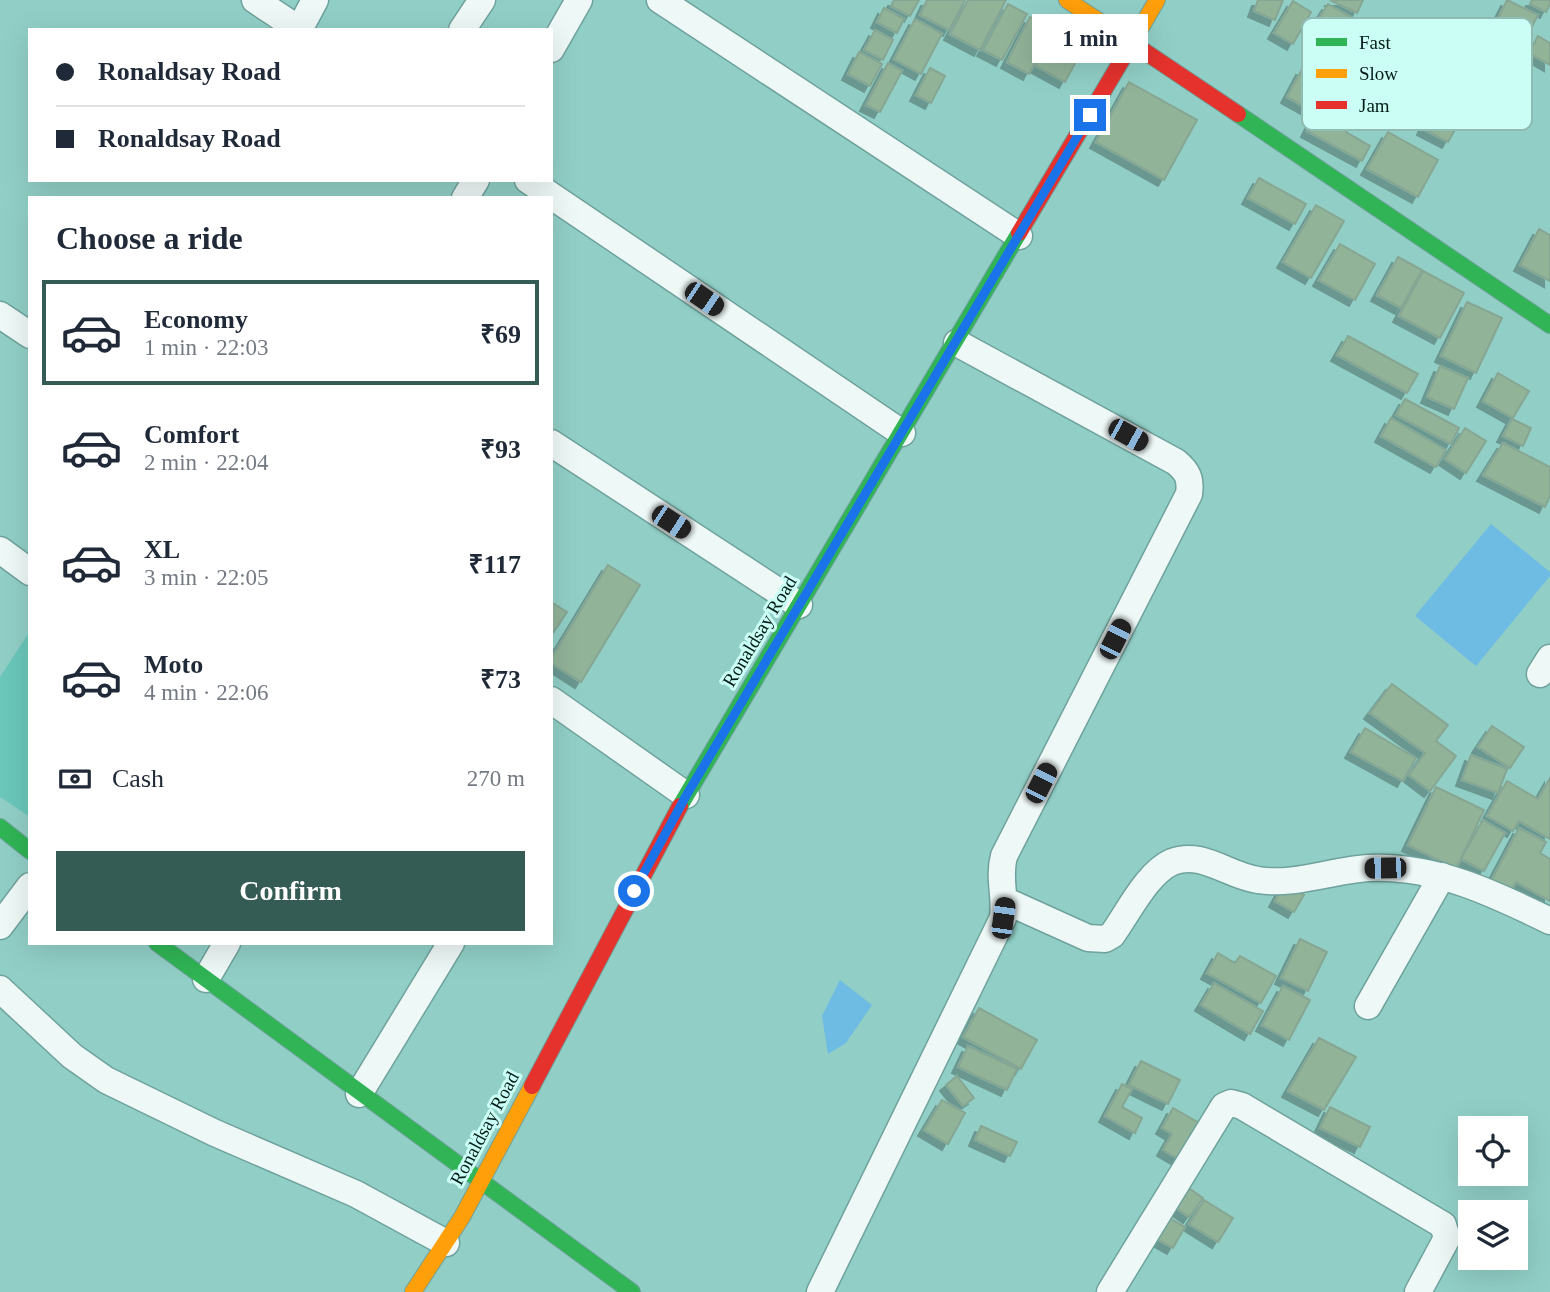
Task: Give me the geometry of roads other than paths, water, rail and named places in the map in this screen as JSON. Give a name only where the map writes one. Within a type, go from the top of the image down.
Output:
[{"type":"main road","points":[[1068,0],[1550,325]]},
{"type":"main road","name":"Ronaldsay Road","points":[[413,1292],[446,1242],[686,796],[957,343],[1157,0]]},
{"type":"main road","points":[[0,827],[28,849]]},
{"type":"main road","points":[[160,945],[632,1292]]},
{"type":"street","points":[[255,0],[296,28]]},
{"type":"street","points":[[300,28],[315,0]]},
{"type":"street","points":[[464,28],[482,0]]},
{"type":"street","points":[[660,0],[1019,236]]},
{"type":"street","points":[[553,45],[576,1]]},
{"type":"street","points":[[531,182],[552,196]]},
{"type":"street","points":[[553,197],[902,433]]},
{"type":"street","points":[[0,314],[28,334]]},
{"type":"street","points":[[820,1292],[1003,918],[1006,901],[1000,881],[1004,856],[1189,494],[1191,484],[1184,469],[1176,462],[957,343]]},
{"type":"street","points":[[553,444],[799,605]]},
{"type":"street","points":[[0,550],[28,571]]},
{"type":"street","points":[[553,701],[686,796]]},
{"type":"street","points":[[1006,901],[1098,940],[1112,935],[1155,872],[1186,858],[1200,860],[1258,881],[1368,868],[1402,868],[1442,876],[1478,888],[1550,921]]},
{"type":"street","points":[[1368,1006],[1442,876]]},
{"type":"street","points":[[0,926],[28,889]]},
{"type":"street","points":[[206,979],[226,945]]},
{"type":"street","points":[[359,1094],[450,945]]},
{"type":"street","points":[[0,989],[72,1056],[106,1080],[215,1133],[356,1194],[446,1242]]},
{"type":"street","points":[[1110,1292],[1224,1106],[1235,1103],[1443,1225],[1447,1238],[1418,1292]]},
{"type":"water","points":[[1491,524],[1550,572],[1550,576],[1476,666],[1415,616]]},
{"type":"water","points":[[840,980],[872,1005],[846,1043],[828,1054],[822,1016]]}]
